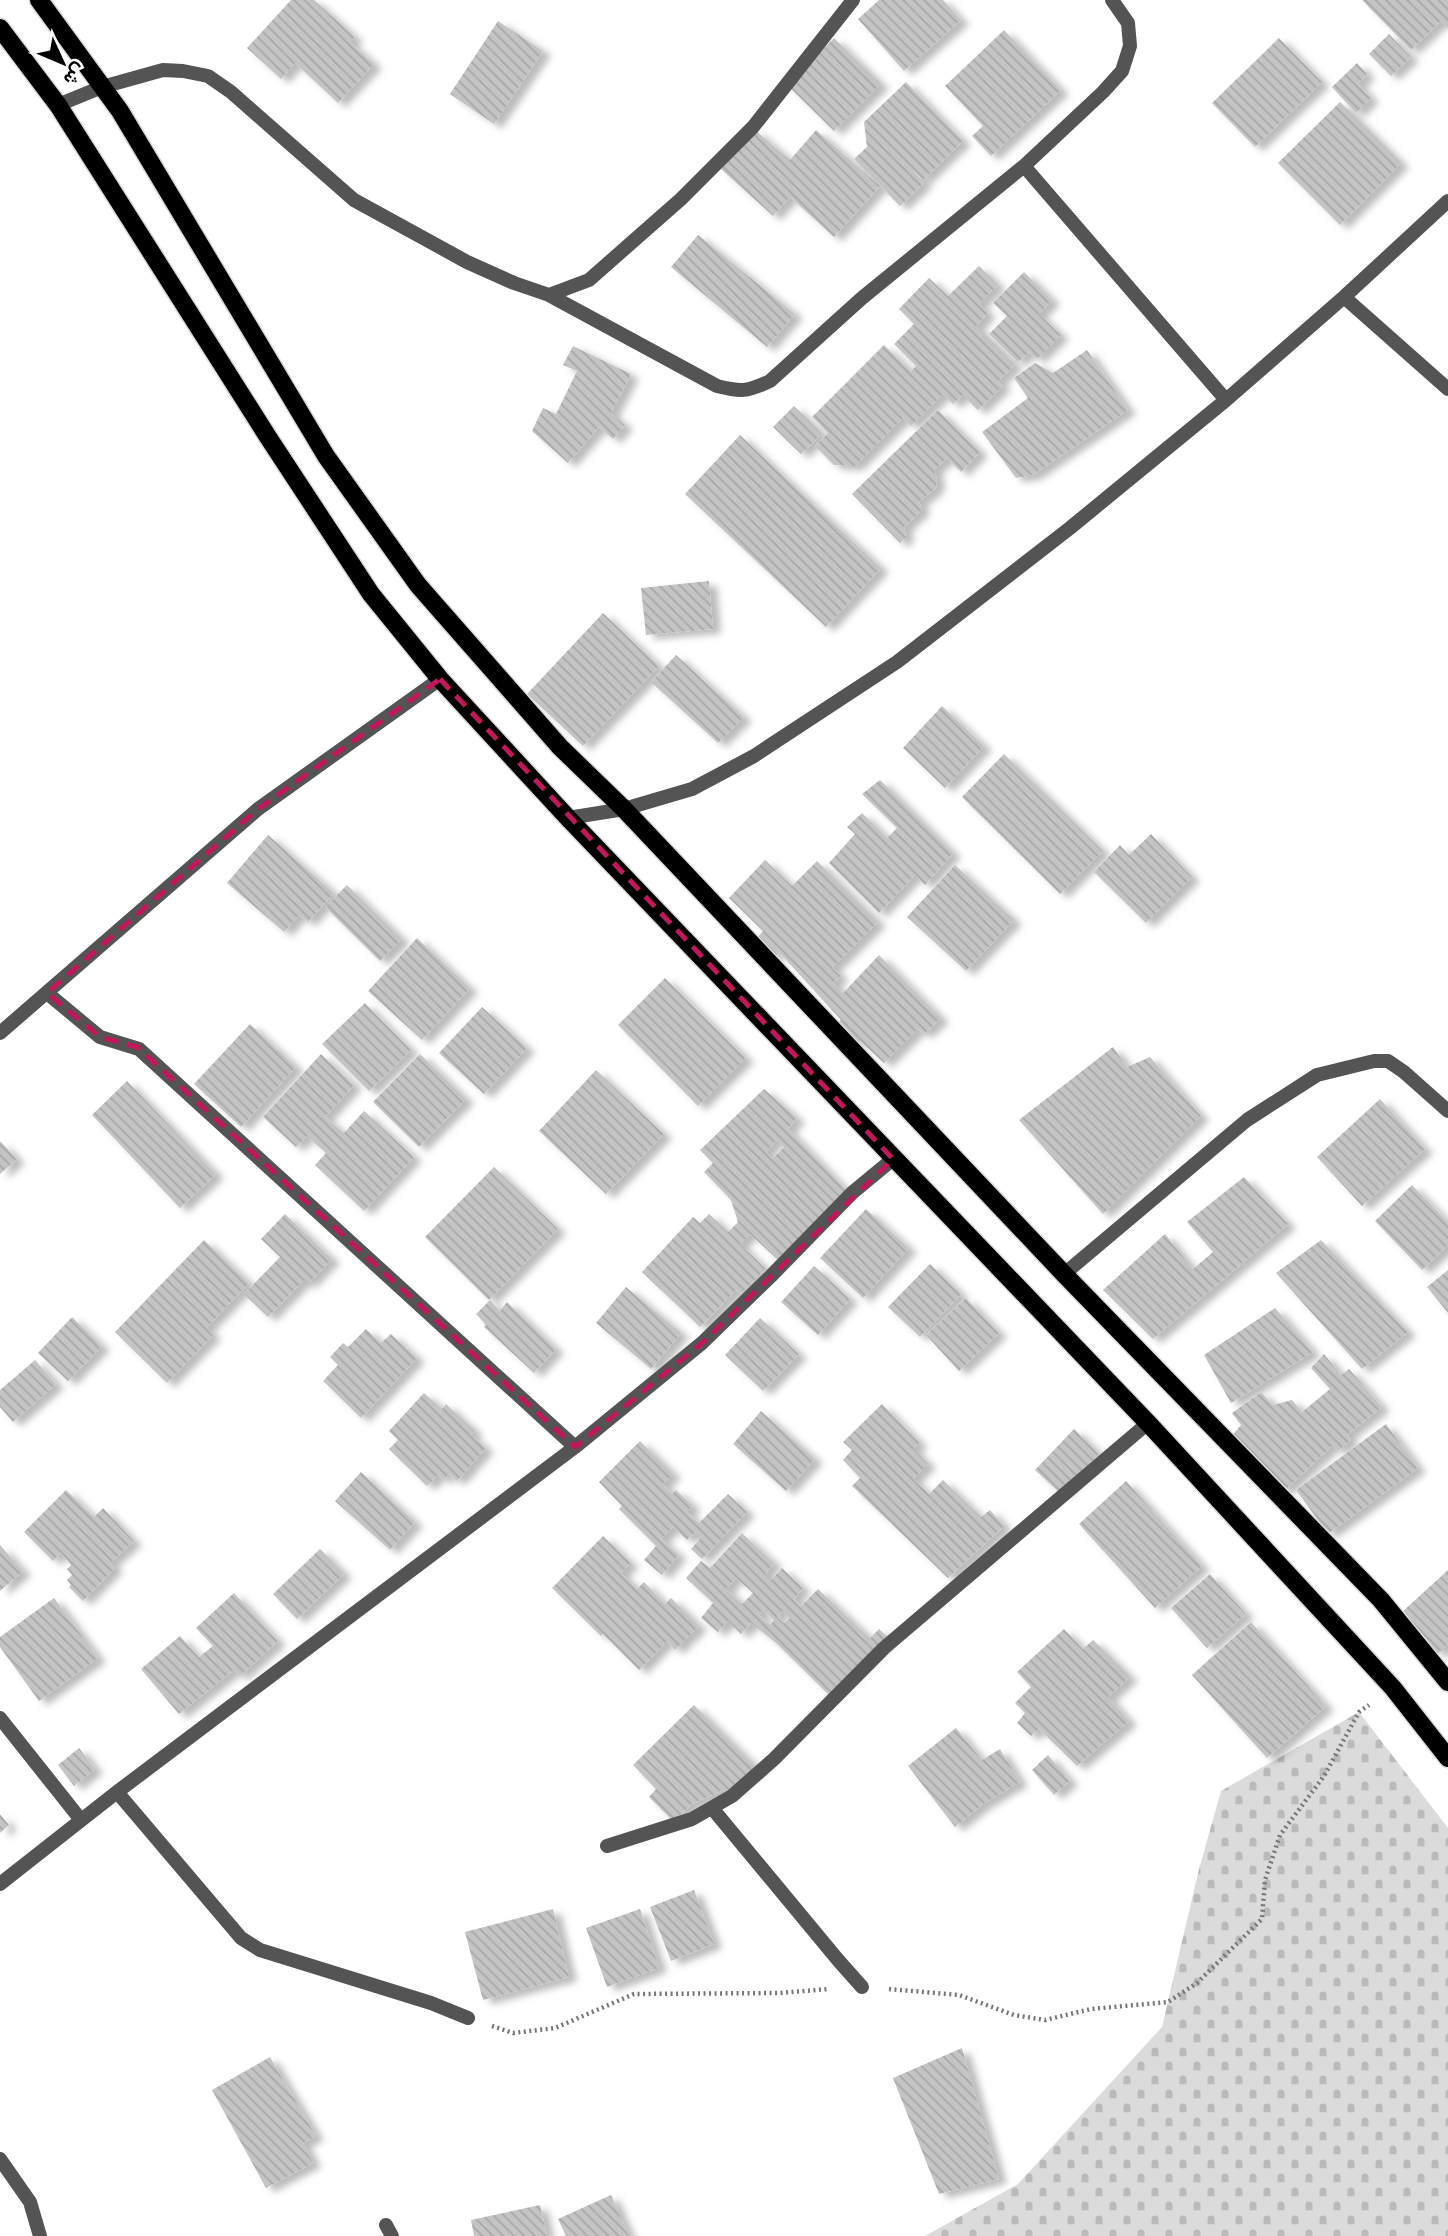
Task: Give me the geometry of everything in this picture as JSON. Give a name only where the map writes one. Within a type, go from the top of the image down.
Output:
[{"type":"main road","points":[[39,0],[120,111],[326,456],[418,585],[560,747],[624,809],[1064,1274],[1381,1600],[1448,1682]]},
{"type":"main road","points":[[0,28],[58,105],[268,437],[371,594],[440,679],[568,818],[1148,1423],[1393,1688],[1448,1758]]},
{"type":"street","points":[[549,295],[589,280],[681,199],[753,127],[853,0]]},
{"type":"street","points":[[58,105],[102,87],[163,70],[208,76],[231,92],[354,200],[467,262],[549,295],[717,386],[739,392],[752,390],[770,381],[862,298],[1024,166],[1103,92],[1122,71],[1130,46],[1128,23],[1112,0]]},
{"type":"street","points":[[1024,166],[1226,400]]},
{"type":"street","points":[[568,818],[624,809],[692,789],[754,756],[897,662],[1070,528],[1226,400],[1448,201]]},
{"type":"street","points":[[1344,297],[1448,389]]},
{"type":"street","points":[[0,1033],[258,809],[440,679]]},
{"type":"street","points":[[47,993],[100,1037],[139,1049],[575,1447]]},
{"type":"street","points":[[1064,1274],[1247,1120],[1317,1075],[1374,1061],[1388,1061],[1448,1111]]},
{"type":"street","points":[[0,1884],[80,1820],[575,1447],[702,1343],[852,1193],[894,1159]]},
{"type":"street","points":[[607,1846],[692,1819],[732,1796],[774,1759],[884,1648],[1148,1423]]},
{"type":"street","points":[[0,1718],[80,1820]]},
{"type":"street","points":[[117,1792],[241,1938],[250,1945],[431,2003],[468,2018]]},
{"type":"street","points":[[712,1808],[862,1987]]},
{"type":"street","points":[[0,2158],[30,2202],[40,2236]]},
{"type":"path","points":[[468,2018],[513,2033],[555,2028],[635,1994],[780,1993],[862,1987],[959,1995],[1014,2015],[1045,2020],[1091,2009],[1168,2002],[1197,1983],[1262,1919],[1265,1880],[1280,1835],[1324,1776],[1359,1712],[1393,1688]]},
{"type":"highlighted area","points":[[440,679],[893,1159],[702,1343],[575,1447],[137,1047],[100,1037],[47,993],[258,809]]},
{"type":"green space","points":[[1359,1712],[1448,1828],[1448,2236],[925,2236],[1018,2184],[1162,2027],[1198,1873],[1221,1791]]},
{"type":"building","points":[[291,0],[314,0],[355,37],[350,42],[374,64],[338,103],[295,63],[281,79],[247,48]]},
{"type":"building","points":[[879,0],[943,0],[961,20],[904,71],[858,19]]},
{"type":"building","points":[[1362,0],[1448,0],[1448,28],[1441,21],[1411,50]]},
{"type":"building","points":[[498,21],[543,51],[494,124],[450,94]]},
{"type":"building","points":[[1004,30],[1061,90],[991,156],[972,136],[983,126],[945,86]]},
{"type":"building","points":[[1389,34],[1411,57],[1391,76],[1369,54]]},
{"type":"building","points":[[834,38],[881,84],[834,131],[787,85]]},
{"type":"building","points":[[1279,38],[1322,82],[1255,147],[1212,103]]},
{"type":"building","points":[[1357,63],[1367,74],[1358,84],[1371,98],[1356,113],[1332,87]]},
{"type":"building","points":[[906,82],[963,141],[923,180],[913,171],[924,183],[900,206],[854,159],[867,147],[864,122]]},
{"type":"building","points":[[1340,102],[1401,163],[1340,225],[1278,163]]},
{"type":"building","points":[[755,130],[790,160],[816,130],[880,186],[834,237],[790,197],[773,216],[721,169]]},
{"type":"building","points":[[698,235],[795,314],[767,347],[671,267]]},
{"type":"building","points":[[979,266],[998,285],[979,304],[988,313],[976,326],[1015,365],[998,381],[1003,386],[978,410],[963,395],[953,404],[943,394],[911,426],[903,418],[855,466],[834,465],[815,446],[828,433],[812,417],[884,345],[911,371],[916,366],[894,344],[914,324],[899,309],[929,278],[948,296]]},
{"type":"building","points":[[1024,272],[1052,300],[1039,314],[1061,335],[1037,359],[1029,352],[1018,362],[989,334],[1007,316],[993,303]]},
{"type":"building","points":[[573,346],[631,374],[611,413],[625,425],[613,439],[599,427],[568,463],[532,431],[543,408],[556,414],[577,371],[563,365]]},
{"type":"building","points":[[1087,350],[1128,410],[1033,475],[1016,478],[982,432],[1028,398],[1014,378],[1035,363],[1053,373]]},
{"type":"building","points":[[794,406],[822,434],[801,454],[773,427]]},
{"type":"building","points":[[938,410],[980,452],[961,472],[947,458],[934,470],[936,488],[919,502],[922,510],[904,527],[906,537],[900,543],[852,494]]},
{"type":"building","points":[[740,435],[881,568],[826,627],[685,494]]},
{"type":"building","points":[[709,581],[713,629],[646,635],[641,588]]},
{"type":"building","points":[[603,613],[659,666],[583,746],[527,694]]},
{"type":"building","points":[[676,655],[744,717],[718,743],[651,682]]},
{"type":"building","points":[[942,706],[984,746],[945,788],[903,748]]},
{"type":"building","points":[[1004,754],[1103,851],[1060,894],[962,797]]},
{"type":"building","points":[[880,780],[953,853],[925,885],[915,875],[879,913],[829,863],[855,834],[847,827],[862,813],[887,838],[897,828],[862,794]]},
{"type":"building","points":[[1151,834],[1192,877],[1146,923],[1094,872],[1120,845],[1129,855]]},
{"type":"building","points":[[268,835],[334,893],[308,922],[299,915],[284,932],[227,883]]},
{"type":"building","points":[[765,860],[792,886],[817,861],[878,922],[832,968],[841,976],[833,983],[843,993],[879,955],[941,1018],[924,1034],[918,1029],[884,1063],[860,1041],[857,1044],[835,1024],[841,1020],[779,952],[774,958],[756,939],[763,931],[729,898]]},
{"type":"building","points":[[955,865],[1014,920],[966,971],[907,917]]},
{"type":"building","points":[[347,885],[402,939],[380,961],[325,907]]},
{"type":"building","points":[[417,938],[470,988],[422,1040],[368,991]]},
{"type":"building","points":[[665,978],[746,1058],[698,1106],[618,1025]]},
{"type":"building","points":[[365,1003],[411,1050],[369,1091],[322,1044]]},
{"type":"building","points":[[482,1007],[527,1048],[484,1094],[439,1053]]},
{"type":"building","points":[[250,1024],[296,1067],[241,1127],[194,1084]]},
{"type":"building","points":[[1113,1047],[1127,1067],[1150,1057],[1201,1116],[1103,1214],[1019,1120]]},
{"type":"building","points":[[321,1054],[354,1085],[325,1117],[344,1133],[364,1111],[414,1157],[364,1211],[315,1165],[326,1153],[307,1136],[296,1147],[263,1117]]},
{"type":"building","points":[[420,1054],[466,1099],[419,1147],[373,1102]]},
{"type":"building","points":[[596,1070],[664,1134],[606,1194],[539,1131]]},
{"type":"building","points":[[127,1081],[216,1174],[180,1208],[92,1115]]},
{"type":"building","points":[[764,1089],[797,1118],[788,1129],[847,1191],[779,1261],[750,1234],[740,1244],[766,1269],[741,1294],[736,1290],[700,1327],[642,1272],[693,1217],[700,1223],[709,1214],[728,1232],[738,1222],[731,1200],[704,1172],[713,1163],[700,1150]],"holes":[[[777,1140],[784,1147],[772,1159],[766,1152]]]},
{"type":"building","points":[[1380,1099],[1425,1149],[1362,1206],[1317,1157]]},
{"type":"building","points":[[0,1141],[17,1159],[0,1174]]},
{"type":"building","points":[[494,1167],[558,1229],[489,1300],[425,1237]]},
{"type":"building","points":[[1244,1177],[1288,1224],[1153,1339],[1103,1290],[1165,1234],[1193,1269],[1213,1252],[1187,1222]]},
{"type":"building","points":[[1412,1185],[1448,1222],[1448,1245],[1422,1270],[1375,1221]]},
{"type":"building","points":[[866,1209],[909,1248],[863,1298],[820,1258]]},
{"type":"building","points":[[285,1214],[332,1259],[308,1284],[304,1280],[268,1317],[244,1294],[280,1257],[261,1239]]},
{"type":"building","points":[[204,1240],[249,1283],[206,1328],[213,1335],[167,1383],[115,1332]]},
{"type":"building","points":[[1321,1240],[1408,1332],[1362,1369],[1276,1273]]},
{"type":"building","points":[[930,1264],[961,1294],[920,1337],[888,1307]]},
{"type":"building","points":[[814,1266],[850,1299],[818,1335],[781,1302]]},
{"type":"building","points":[[1448,1270],[1448,1313],[1427,1287]]},
{"type":"building","points":[[626,1287],[681,1333],[651,1369],[596,1323]]},
{"type":"building","points":[[966,1298],[999,1333],[959,1371],[926,1335]]},
{"type":"building","points":[[490,1300],[500,1311],[507,1302],[556,1349],[534,1373],[484,1327],[486,1325],[476,1314]]},
{"type":"building","points":[[1275,1308],[1313,1352],[1231,1403],[1204,1355]]},
{"type":"building","points":[[72,1317],[102,1346],[68,1381],[38,1353]]},
{"type":"building","points":[[760,1318],[799,1354],[763,1391],[725,1355]]},
{"type":"building","points":[[366,1329],[381,1343],[391,1334],[417,1358],[361,1418],[323,1381],[338,1365],[330,1357],[343,1343],[348,1347]]},
{"type":"building","points":[[1324,1354],[1341,1375],[1349,1369],[1382,1407],[1347,1435],[1351,1440],[1338,1451],[1333,1445],[1284,1491],[1231,1437],[1241,1425],[1232,1413],[1261,1392],[1273,1405],[1292,1400],[1302,1412],[1330,1389],[1311,1368]]},
{"type":"building","points":[[35,1360],[56,1384],[13,1422],[0,1407],[0,1390]]},
{"type":"building","points":[[424,1393],[442,1409],[446,1404],[475,1431],[471,1435],[486,1448],[457,1481],[449,1474],[444,1480],[438,1475],[427,1486],[389,1449],[398,1440],[389,1431]]},
{"type":"building","points":[[882,1404],[920,1443],[913,1448],[928,1464],[913,1479],[929,1494],[943,1480],[981,1517],[990,1510],[1004,1526],[948,1578],[852,1486],[860,1478],[843,1460],[852,1450],[843,1442]]},
{"type":"building","points":[[761,1411],[815,1459],[786,1491],[733,1444]]},
{"type":"building","points":[[1386,1424],[1418,1468],[1328,1534],[1296,1490]]},
{"type":"building","points":[[1074,1429],[1099,1454],[1061,1494],[1035,1470]]},
{"type":"building","points":[[640,1441],[673,1474],[663,1484],[672,1494],[676,1490],[693,1506],[687,1512],[699,1523],[728,1494],[747,1512],[702,1559],[691,1549],[700,1539],[694,1533],[687,1540],[673,1527],[661,1539],[679,1555],[662,1575],[644,1560],[656,1546],[619,1509],[622,1506],[599,1482]]},
{"type":"building","points":[[361,1472],[415,1522],[390,1550],[335,1501]]},
{"type":"building","points":[[1126,1481],[1202,1566],[1155,1608],[1079,1524]]},
{"type":"building","points":[[66,1490],[94,1517],[103,1508],[134,1541],[110,1563],[115,1568],[83,1601],[69,1587],[71,1585],[67,1580],[72,1575],[67,1569],[71,1565],[61,1553],[53,1561],[24,1532]]},
{"type":"building","points":[[742,1533],[774,1563],[765,1574],[771,1580],[782,1568],[803,1588],[794,1599],[801,1606],[818,1589],[870,1638],[879,1629],[889,1638],[829,1695],[776,1643],[751,1623],[741,1634],[728,1621],[718,1632],[701,1618],[713,1603],[686,1578],[701,1561],[710,1568]],"holes":[[[736,1578],[753,1593],[742,1604],[726,1589]],[[763,1610],[774,1620],[770,1625],[759,1615]],[[782,1611],[790,1618],[784,1623],[777,1617]]]},
{"type":"building","points":[[603,1536],[631,1563],[621,1573],[637,1589],[644,1582],[665,1604],[671,1598],[699,1626],[675,1650],[667,1641],[639,1670],[552,1588]]},
{"type":"building","points":[[0,1545],[23,1571],[0,1591]]},
{"type":"building","points":[[320,1549],[344,1574],[297,1619],[273,1594]]},
{"type":"building","points":[[1448,1570],[1448,1644],[1438,1654],[1401,1613]]},
{"type":"building","points":[[1210,1574],[1246,1614],[1207,1648],[1171,1608]]},
{"type":"building","points":[[234,1593],[278,1641],[240,1676],[234,1670],[179,1714],[141,1669],[180,1636],[199,1657],[213,1646],[196,1628]]},
{"type":"building","points":[[54,1598],[98,1658],[39,1701],[0,1647],[0,1637]]},
{"type":"building","points":[[1251,1622],[1326,1706],[1267,1758],[1192,1675]]},
{"type":"building","points":[[1064,1629],[1083,1649],[1093,1640],[1130,1677],[1108,1697],[1129,1721],[1077,1766],[1039,1729],[1031,1736],[1017,1723],[1025,1713],[1015,1703],[1031,1687],[1017,1672]]},
{"type":"building","points":[[694,1705],[756,1767],[725,1796],[721,1791],[692,1804],[674,1822],[649,1797],[656,1789],[633,1765]]},
{"type":"building","points":[[956,1728],[982,1760],[1000,1749],[1020,1782],[983,1804],[955,1827],[908,1766]]},
{"type":"building","points":[[79,1748],[95,1769],[74,1786],[58,1765]]},
{"type":"building","points":[[1048,1755],[1070,1781],[1054,1795],[1032,1770]]},
{"type":"building","points":[[0,1814],[9,1825],[0,1833]]},
{"type":"building","points":[[694,1890],[714,1944],[671,1961],[650,1907]]},
{"type":"building","points":[[553,1909],[569,1977],[483,2000],[465,1932]]},
{"type":"building","points":[[640,1909],[659,1968],[607,1987],[586,1928]]},
{"type":"building","points":[[962,2048],[999,2179],[939,2194],[893,2078]]},
{"type":"building","points":[[270,2057],[316,2136],[303,2143],[313,2163],[266,2188],[212,2090]]},
{"type":"building","points":[[611,2195],[629,2236],[566,2236],[558,2219]]},
{"type":"building","points":[[540,2205],[547,2236],[474,2236],[471,2220]]}]
